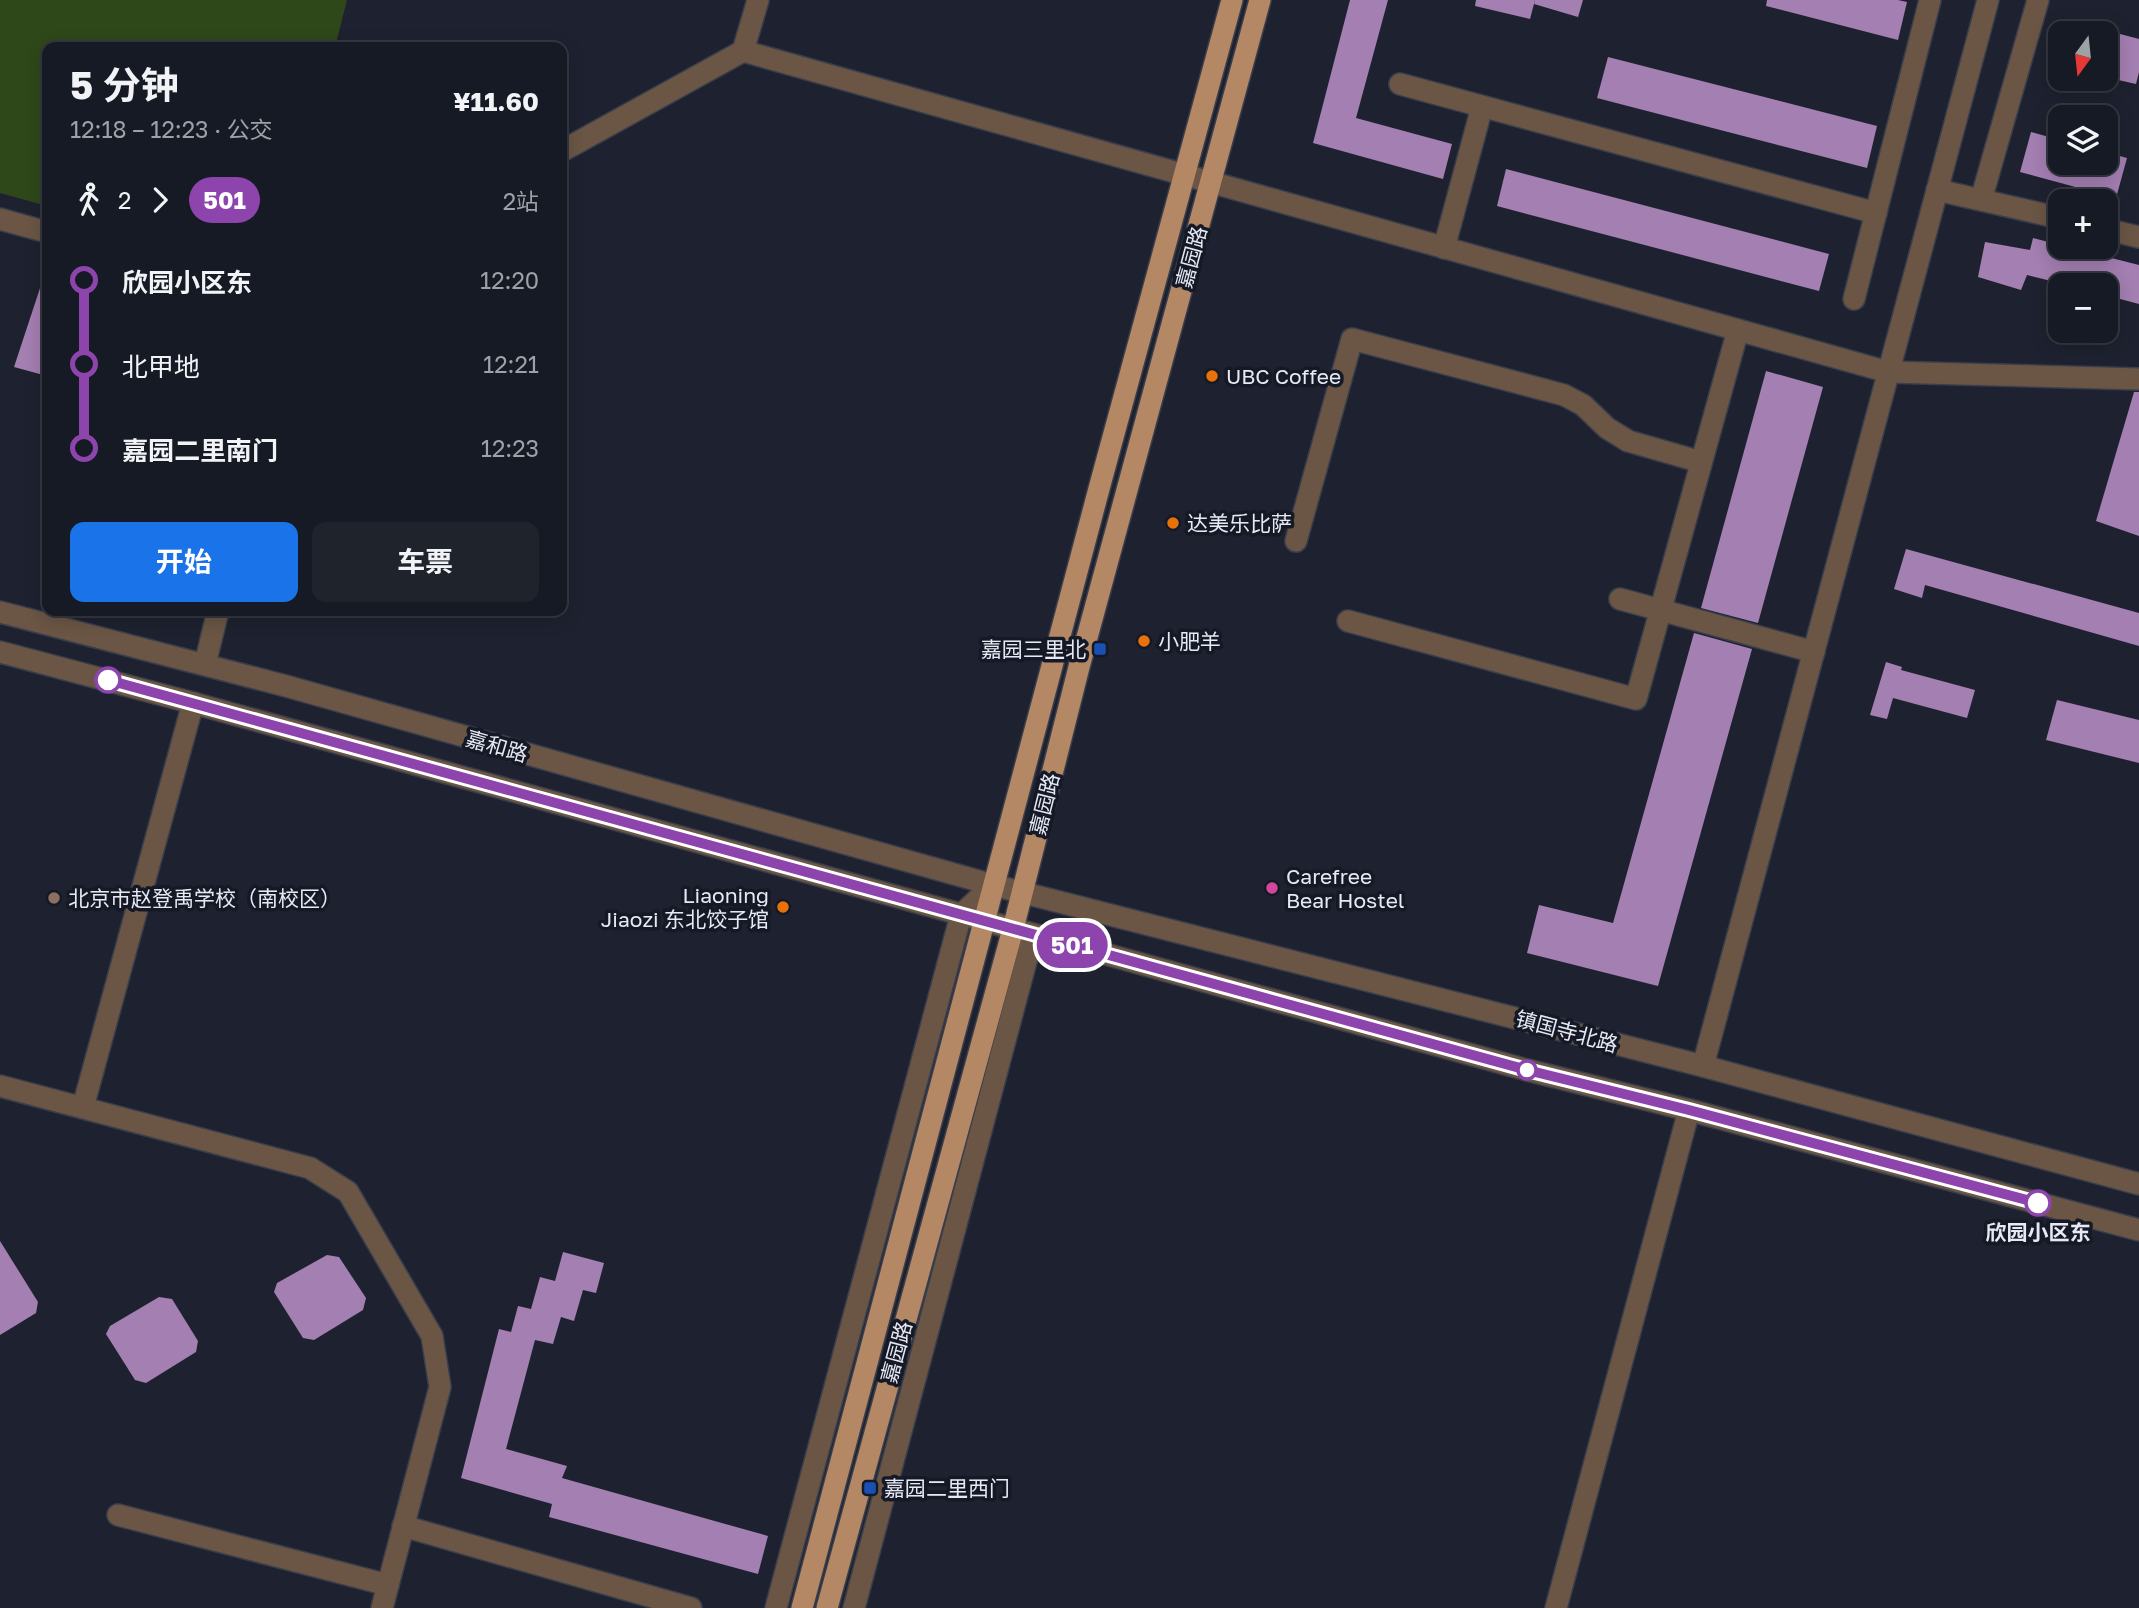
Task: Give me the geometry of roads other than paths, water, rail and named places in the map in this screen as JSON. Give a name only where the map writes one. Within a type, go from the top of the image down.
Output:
[{"type":"main road","name":"嘉园路","points":[[802,1608],[993,885],[1232,0]]},
{"type":"main road","name":"嘉园路","points":[[827,1608],[1023,932],[1022,893],[1079,667],[1260,0]]},
{"type":"street","points":[[567,148],[743,51],[758,0]]},
{"type":"street","points":[[1854,299],[1930,0]]},
{"type":"street","points":[[1703,1066],[1988,0]]},
{"type":"street","points":[[1981,200],[2038,0]]},
{"type":"street","points":[[743,51],[1888,372],[2139,379]]},
{"type":"street","points":[[1400,84],[1876,213]]},
{"type":"street","points":[[1444,247],[1482,107]]},
{"type":"street","points":[[1937,190],[2048,215]]},
{"type":"street","points":[[0,219],[42,231]]},
{"type":"street","points":[[2118,232],[2139,237]]},
{"type":"street","points":[[1348,621],[1636,699],[1738,330]]},
{"type":"street","points":[[1296,541],[1352,339],[1564,395],[1583,405],[1607,428],[1628,441],[1664,442],[1701,462]]},
{"type":"street","points":[[1620,599],[1814,652]]},
{"type":"street","name":"嘉和路","points":[[0,612],[205,664],[993,885]]},
{"type":"street","points":[[205,664],[217,616]]},
{"type":"street","name":"嘉和路","points":[[0,652],[193,702],[984,921]]},
{"type":"street","points":[[83,1108],[193,702]]},
{"type":"street","points":[[776,1608],[961,915],[993,885]]},
{"type":"street","name":"镇国寺北路","points":[[993,885],[1703,1066],[2139,1184]]},
{"type":"street","points":[[984,921],[1527,1070],[1689,1110],[2139,1230]]},
{"type":"street","points":[[853,1608],[1023,932]]},
{"type":"street","points":[[0,1086],[310,1168],[348,1192],[432,1336],[440,1387],[382,1608]]},
{"type":"street","points":[[1556,1608],[1689,1110]]},
{"type":"street","points":[[118,1515],[388,1585]]},
{"type":"street","points":[[403,1526],[691,1608]]},
{"type":"place","name":"UBC Coffee","points":[[1212,376]]},
{"type":"place","name":"达美乐比萨","points":[[1173,523]]},
{"type":"place","name":"小肥羊","points":[[1144,641]]},
{"type":"place","name":"嘉园三里北","points":[[1100,649]]},
{"type":"place","name":"Carefree Bear Hostel","points":[[1272,888]]},
{"type":"place","name":"北京市赵登禹学校（南校区）","points":[[54,898]]},
{"type":"place","name":"Liaoning Jiaozi 东北饺子馆","points":[[783,907]]},
{"type":"place","name":"欣园小区东","points":[[2038,1203]]},
{"type":"place","name":"嘉园二里西门","points":[[870,1488]]}]
